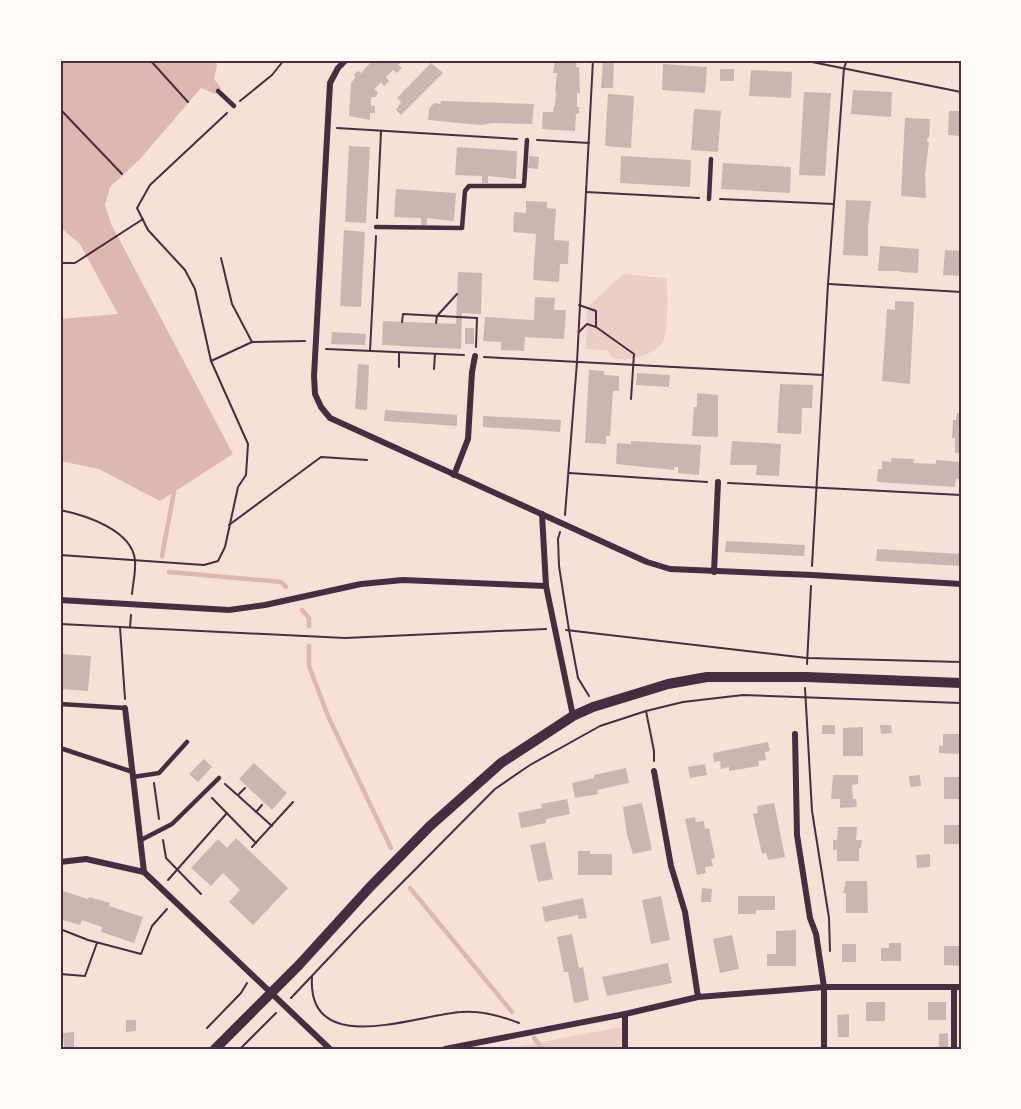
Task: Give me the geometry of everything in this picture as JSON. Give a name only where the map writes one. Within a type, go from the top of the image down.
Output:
[{"type":"street","points":[[346,60],[338,68],[330,83],[315,349],[315,394],[321,407],[330,418],[647,562],[670,569],[961,584]]},
{"type":"street","points":[[454,475],[468,439],[475,356]]},
{"type":"street","points":[[714,572],[718,482]]},
{"type":"street","points":[[542,514],[546,586],[573,716]]},
{"type":"street","points":[[60,600],[229,610],[265,605],[361,584],[403,580],[546,586]]},
{"type":"street","points":[[215,1049],[430,826],[501,763],[573,716],[592,707],[668,684],[707,678],[806,678],[961,683]]},
{"type":"street","points":[[125,708],[144,872]]},
{"type":"street","points":[[795,734],[797,835],[824,987],[824,1049]]},
{"type":"street","points":[[654,771],[671,866],[685,912],[698,997]]},
{"type":"street","points":[[60,862],[86,859],[144,872],[330,1049]]},
{"type":"street","points":[[445,1049],[625,1014],[698,997],[824,987],[958,987],[954,1049]]},
{"type":"street","points":[[625,1014],[625,1049]]},
{"type":"lane","points":[[218,91],[234,106]]},
{"type":"lane","points":[[376,227],[462,228],[465,191],[469,186],[524,186],[526,140]]},
{"type":"lane","points":[[709,198],[711,159]]},
{"type":"lane","points":[[60,704],[125,708]]},
{"type":"lane","points":[[60,748],[133,774],[159,773],[187,742]]},
{"type":"lane","points":[[141,840],[172,824],[219,778]]},
{"type":"path","points":[[150,60],[188,102]]},
{"type":"path","points":[[60,555],[204,565],[218,561],[225,547],[238,487],[246,475],[248,444],[211,361],[195,290],[185,270],[148,230],[137,208],[150,185],[234,106],[272,75],[284,60]]},
{"type":"path","points":[[592,707],[579,678],[569,630],[559,566],[558,539],[566,514],[569,473],[593,60]]},
{"type":"path","points":[[802,60],[961,92]]},
{"type":"path","points":[[830,954],[829,918],[812,811],[805,697],[828,284],[844,68],[847,60]]},
{"type":"path","points":[[60,109],[122,174]]},
{"type":"path","points":[[328,127],[589,143]]},
{"type":"path","points":[[370,351],[381,131]]},
{"type":"path","points":[[60,263],[75,263],[142,219]]},
{"type":"path","points":[[221,258],[231,304],[252,342]]},
{"type":"path","points":[[828,284],[961,292]]},
{"type":"path","points":[[436,323],[436,316],[457,294]]},
{"type":"path","points":[[579,305],[596,311],[596,327]]},
{"type":"path","points":[[402,322],[403,314],[477,318]]},
{"type":"path","points":[[475,356],[477,314]]},
{"type":"path","points":[[578,333],[587,324],[596,327],[634,354],[631,399]]},
{"type":"path","points":[[211,361],[252,342],[304,339],[315,349],[823,375]]},
{"type":"path","points":[[399,353],[399,367]]},
{"type":"path","points":[[434,369],[435,354]]},
{"type":"path","points":[[229,525],[321,457],[367,460]]},
{"type":"path","points":[[569,473],[961,495]]},
{"type":"path","points":[[60,510],[108,525],[129,543],[135,560]]},
{"type":"path","points":[[60,624],[345,638],[554,629],[807,658],[961,663]]},
{"type":"path","points":[[120,627],[125,708]]},
{"type":"path","points":[[240,1049],[495,789],[530,765],[600,726],[683,702],[743,695],[961,703]]},
{"type":"path","points":[[646,711],[654,751],[654,771]]},
{"type":"path","points":[[219,778],[272,826]]},
{"type":"path","points":[[238,796],[245,788]]},
{"type":"path","points":[[204,791],[256,843]]},
{"type":"path","points":[[252,847],[293,802]]},
{"type":"path","points":[[256,812],[262,805]]},
{"type":"path","points":[[168,880],[226,813]]},
{"type":"path","points":[[60,929],[97,943],[141,954],[152,926],[167,908],[177,903]]},
{"type":"path","points":[[60,974],[86,976],[97,943]]},
{"type":"path","points":[[207,1029],[254,976]]},
{"type":"path","points":[[312,977],[313,1001],[324,1015],[352,1028],[384,1026],[461,1012],[477,1012],[518,1023],[536,1031]]},
{"type":"shaded area","points":[[60,60],[216,60],[214,79],[221,88],[215,94],[201,88],[140,159],[110,187],[105,205],[111,224],[233,454],[160,501],[99,469],[60,461],[60,319],[118,314],[80,244],[60,227]]},
{"type":"shaded area","points":[[623,274],[667,278],[667,317],[663,342],[643,356],[627,360],[611,357],[608,350],[586,349],[587,308]]},
{"type":"shaded area","points":[[621,1027],[621,1049],[504,1049]]},
{"type":"building","points":[[373,60],[403,60],[398,65],[402,68],[397,73],[393,70],[386,77],[389,81],[384,86],[381,82],[374,89],[378,92],[376,97],[371,97],[371,106],[375,106],[375,113],[370,113],[370,120],[349,116],[351,83],[355,78],[354,74],[358,71],[361,73]]},
{"type":"building","points":[[555,60],[577,60],[576,67],[579,67],[580,93],[577,93],[577,107],[579,107],[579,114],[576,114],[575,131],[542,129],[543,112],[553,112],[555,106],[557,73],[553,73]]},
{"type":"building","points":[[603,60],[614,60],[613,88],[601,88]]},
{"type":"building","points":[[431,63],[443,73],[401,115],[396,110],[401,102],[397,98]]},
{"type":"building","points":[[663,64],[707,67],[705,93],[662,90]]},
{"type":"building","points":[[720,69],[734,69],[734,81],[720,81]]},
{"type":"building","points":[[751,70],[792,72],[791,98],[749,96]]},
{"type":"building","points":[[853,90],[892,92],[891,117],[851,114]]},
{"type":"building","points":[[804,92],[831,93],[825,176],[799,175]]},
{"type":"building","points":[[608,94],[634,96],[631,148],[605,146]]},
{"type":"building","points":[[441,101],[534,104],[532,124],[481,125],[428,120],[429,109],[434,103],[440,104]]},
{"type":"building","points":[[694,109],[721,111],[718,152],[691,150]]},
{"type":"building","points":[[949,111],[961,111],[961,136],[948,135]]},
{"type":"building","points":[[905,118],[930,119],[925,175],[926,198],[901,196]]},
{"type":"building","points":[[349,146],[370,147],[366,223],[345,222]]},
{"type":"building","points":[[457,147],[517,151],[516,179],[488,176],[488,183],[482,183],[482,176],[455,175]]},
{"type":"building","points":[[529,156],[539,157],[538,169],[528,168]]},
{"type":"building","points":[[621,156],[691,160],[690,187],[620,183]]},
{"type":"building","points":[[723,163],[791,167],[790,193],[721,189]]},
{"type":"building","points":[[396,189],[456,193],[454,221],[427,218],[427,225],[421,225],[421,218],[394,217]]},
{"type":"building","points":[[846,200],[871,201],[868,256],[843,255]]},
{"type":"building","points":[[526,201],[547,202],[547,208],[556,209],[554,240],[569,241],[568,264],[560,264],[559,282],[533,280],[536,234],[513,232],[514,212],[526,213]]},
{"type":"building","points":[[344,230],[365,232],[361,307],[340,306]]},
{"type":"building","points":[[880,246],[919,249],[918,273],[878,271]]},
{"type":"building","points":[[945,250],[961,251],[961,276],[943,275]]},
{"type":"building","points":[[458,272],[482,273],[481,314],[462,313],[461,349],[382,345],[383,321],[456,324]]},
{"type":"building","points":[[535,297],[555,298],[554,310],[566,310],[564,339],[525,337],[524,351],[501,350],[501,342],[483,341],[485,317],[534,320]]},
{"type":"building","points":[[895,301],[914,302],[910,384],[882,381],[887,309],[895,310]]},
{"type":"building","points":[[465,328],[474,328],[474,344],[465,344]]},
{"type":"building","points":[[332,332],[366,334],[365,345],[331,344]]},
{"type":"building","points":[[358,364],[369,365],[367,410],[355,409]]},
{"type":"building","points":[[589,370],[604,371],[604,375],[619,376],[619,391],[613,391],[610,436],[606,436],[606,444],[585,443]]},
{"type":"building","points":[[637,373],[670,375],[669,387],[636,385]]},
{"type":"building","points":[[780,384],[813,385],[812,408],[802,408],[801,434],[777,433]]},
{"type":"building","points":[[697,393],[718,395],[718,437],[692,436]]},
{"type":"building","points":[[385,410],[457,415],[457,426],[384,421]]},
{"type":"building","points":[[957,413],[961,413],[961,453],[955,453],[955,438],[952,438],[953,420],[956,420]]},
{"type":"building","points":[[483,416],[561,420],[560,432],[483,427]]},
{"type":"building","points":[[631,441],[701,445],[699,475],[678,473],[678,467],[674,467],[674,470],[616,464],[617,443],[631,444]]},
{"type":"building","points":[[732,441],[781,444],[779,476],[756,475],[757,465],[730,465]]},
{"type":"building","points":[[891,458],[914,459],[913,463],[936,464],[936,460],[961,462],[960,479],[956,479],[955,487],[877,482],[878,469],[882,469],[882,461],[891,462]]},
{"type":"building","points":[[726,541],[805,545],[804,556],[725,552]]},
{"type":"building","points":[[877,549],[961,554],[961,566],[876,561]]},
{"type":"building","points":[[60,654],[91,656],[88,691],[60,689]]},
{"type":"building","points":[[822,725],[835,725],[835,734],[822,734]]},
{"type":"building","points":[[880,725],[891,725],[892,733],[881,734]]},
{"type":"building","points":[[863,727],[863,756],[843,756],[843,728]]},
{"type":"building","points":[[943,734],[961,734],[961,754],[939,753],[939,746],[943,746]]},
{"type":"building","points":[[768,742],[770,751],[765,752],[766,760],[758,761],[759,766],[729,771],[729,767],[721,769],[720,761],[714,762],[713,753]]},
{"type":"building","points":[[204,759],[212,767],[198,782],[189,774]]},
{"type":"building","points":[[254,763],[287,793],[272,810],[239,779]]},
{"type":"building","points":[[705,764],[707,775],[690,778],[688,767]]},
{"type":"building","points":[[626,768],[629,783],[597,790],[598,794],[575,798],[572,783],[594,778],[594,775]]},
{"type":"building","points":[[833,775],[858,775],[858,784],[852,785],[853,799],[856,799],[857,807],[840,808],[840,799],[831,799]]},
{"type":"building","points":[[920,775],[921,786],[910,787],[909,776]]},
{"type":"building","points":[[944,777],[961,777],[961,799],[944,799]]},
{"type":"building","points":[[567,799],[570,814],[546,819],[546,823],[521,828],[518,813],[542,808],[541,804]]},
{"type":"building","points":[[642,803],[652,850],[633,854],[627,835],[623,807]]},
{"type":"building","points":[[774,803],[785,857],[768,860],[766,853],[762,854],[753,814],[758,813],[757,806]]},
{"type":"building","points":[[695,817],[696,822],[704,821],[705,829],[709,828],[715,858],[711,859],[713,866],[705,867],[706,873],[697,875],[685,819]]},
{"type":"building","points":[[944,825],[961,825],[961,844],[944,844]]},
{"type":"building","points":[[838,827],[857,827],[856,840],[862,840],[861,848],[859,848],[859,861],[837,861],[837,850],[833,850],[833,840],[837,840]]},
{"type":"building","points":[[236,838],[288,888],[253,925],[229,902],[240,890],[223,873],[211,886],[191,868],[218,839],[227,848]]},
{"type":"building","points":[[545,842],[553,879],[538,882],[530,845]]},
{"type":"building","points":[[578,851],[590,851],[590,854],[612,854],[612,875],[578,875]]},
{"type":"building","points":[[930,854],[930,867],[917,868],[916,855]]},
{"type":"building","points":[[846,881],[867,881],[868,913],[846,913],[846,893],[843,893]]},
{"type":"building","points":[[702,888],[712,889],[711,902],[701,902]]},
{"type":"building","points":[[60,890],[110,903],[109,906],[143,917],[134,943],[101,932],[102,927],[82,920],[80,925],[60,919]]},
{"type":"building","points":[[661,896],[670,940],[651,944],[642,900]]},
{"type":"building","points":[[738,896],[775,896],[775,910],[756,910],[756,914],[738,914]]},
{"type":"building","points":[[583,898],[587,918],[578,919],[578,915],[545,922],[542,907]]},
{"type":"building","points":[[796,930],[796,966],[767,966],[767,954],[776,954],[776,931]]},
{"type":"building","points":[[572,934],[579,968],[583,967],[589,1000],[574,1003],[568,972],[564,972],[557,937]]},
{"type":"building","points":[[732,935],[739,969],[720,973],[713,939]]},
{"type":"building","points":[[889,943],[901,943],[901,961],[881,961],[881,948],[889,948]]},
{"type":"building","points":[[842,944],[856,944],[856,962],[842,962]]},
{"type":"building","points":[[944,946],[961,946],[961,966],[944,965]]},
{"type":"building","points":[[668,963],[672,983],[607,996],[602,977]]},
{"type":"building","points":[[866,1002],[885,1002],[885,1021],[866,1021]]},
{"type":"building","points":[[928,1002],[946,1002],[946,1020],[928,1020]]},
{"type":"building","points":[[849,1014],[849,1037],[838,1037],[837,1015]]},
{"type":"building","points":[[126,1020],[136,1020],[136,1031],[126,1032]]},
{"type":"building","points":[[74,1032],[74,1047],[64,1048],[63,1033]]},
{"type":"building","points":[[948,1033],[948,1047],[939,1047],[939,1034]]},
{"type":"waterway","points":[[162,556],[174,492]]},
{"type":"waterway","points":[[169,572],[281,582],[286,587]]},
{"type":"waterway","points":[[302,610],[309,618],[309,626]]},
{"type":"waterway","points":[[309,646],[309,666],[328,716],[391,848]]},
{"type":"waterway","points":[[410,888],[512,1012]]},
{"type":"waterway","points":[[534,1038],[543,1049]]}]
